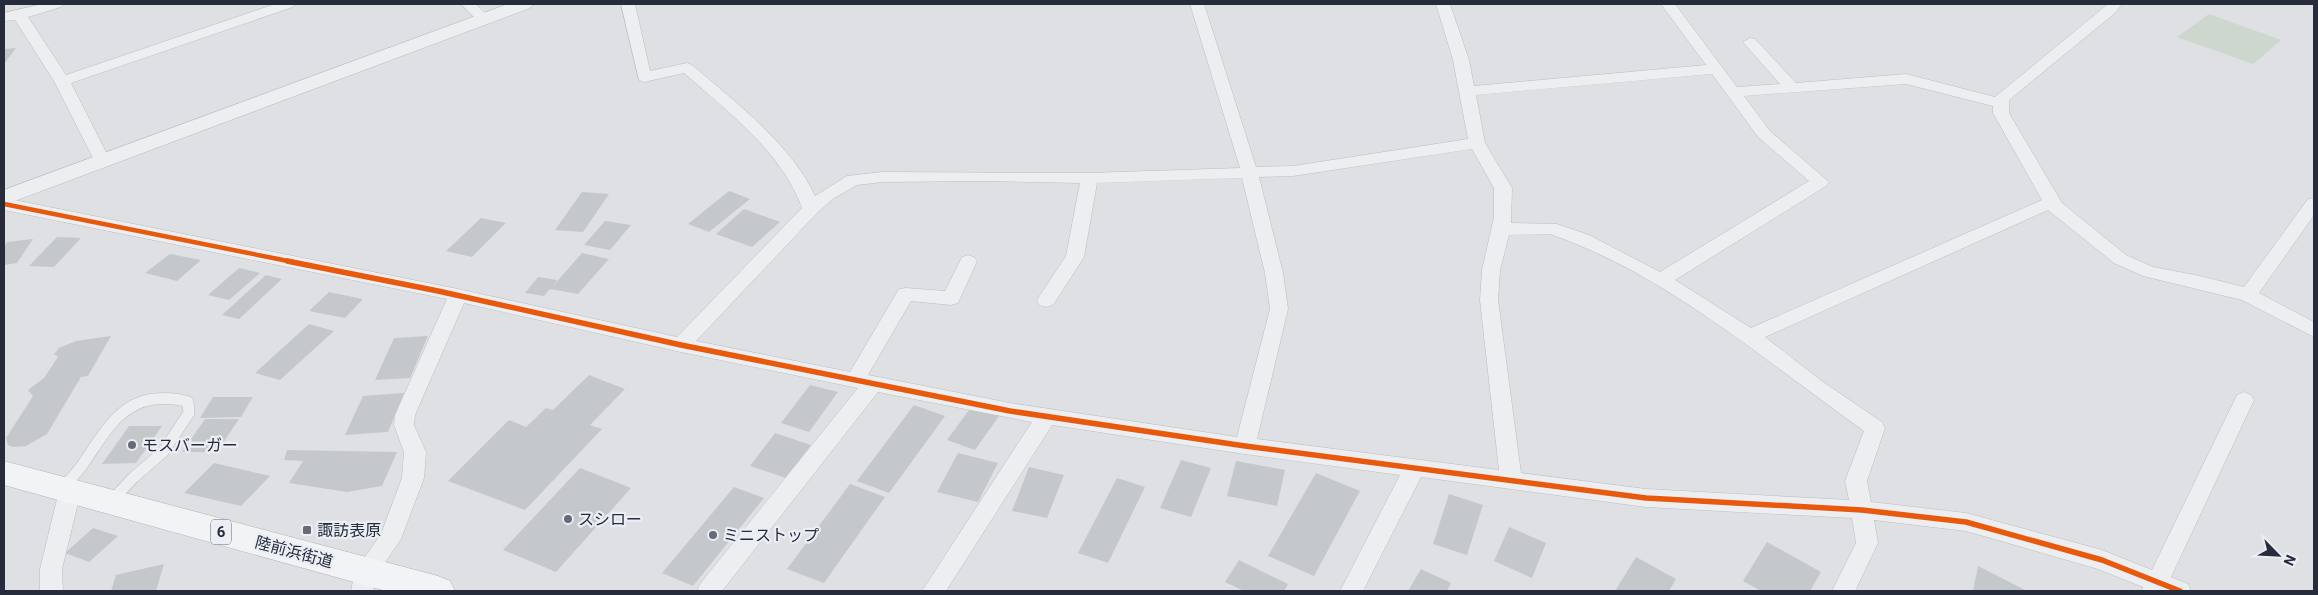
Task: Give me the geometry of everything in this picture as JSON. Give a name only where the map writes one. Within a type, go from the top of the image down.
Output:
[{"type":"highway","name":"陸前浜街道","points":[[4,473],[110,502],[364,581],[438,591]]},
{"type":"street","points":[[56,4],[11,16],[62,81],[102,160]]},
{"type":"street","points":[[62,81],[288,4]]},
{"type":"street","points":[[468,4],[484,19]]},
{"type":"street","points":[[4,198],[524,4]]},
{"type":"street","points":[[628,4],[644,77],[687,68],[716,93],[768,145],[801,185],[811,209]]},
{"type":"street","points":[[1196,4],[1249,171],[1274,273],[1279,309],[1245,446]]},
{"type":"street","points":[[1443,4],[1461,60],[1477,143],[1503,188],[1501,229],[1498,246],[1490,270],[1489,300],[1511,479]]},
{"type":"street","points":[[1661,280],[1820,182],[1764,134],[1668,4]]},
{"type":"street","points":[[2115,4],[2001,99],[2002,113],[2055,207],[2120,258],[2149,272],[2200,282],[2248,295],[2314,330]]},
{"type":"street","points":[[1750,42],[1792,87]]},
{"type":"street","points":[[1468,91],[1716,69]]},
{"type":"street","points":[[1733,92],[1906,79],[2001,103]]},
{"type":"street","points":[[681,345],[811,209],[828,194],[853,180],[986,176],[1089,178],[1249,171],[1293,171],[1477,143]]},
{"type":"street","points":[[1046,300],[1075,256],[1089,178]]},
{"type":"street","points":[[1750,336],[2052,202]]},
{"type":"street","points":[[2248,295],[2314,203]]},
{"type":"street","points":[[4,204],[458,295],[681,345],[1010,411],[1245,446],[1646,498],[1862,510],[1966,522],[2102,560],[2155,586],[2180,591]]},
{"type":"street","points":[[1501,229],[1551,228],[1583,239],[1661,280],[1750,336],[1816,387],[1875,428],[1856,481],[1867,543],[1843,591]]},
{"type":"street","points":[[708,591],[864,383],[906,294],[951,298],[968,260]]},
{"type":"street","points":[[364,581],[390,539],[413,478],[415,452],[406,436],[405,415],[458,295]]},
{"type":"street","points":[[2155,586],[2244,400]]},
{"type":"street","points":[[933,591],[1047,416]]},
{"type":"street","points":[[1351,591],[1414,469]]},
{"type":"street","points":[[51,591],[51,569],[66,490]]},
{"type":"lane","points":[[66,490],[109,423],[125,409],[146,399],[178,398],[188,402],[189,413],[163,452],[134,477],[110,502]]},
{"type":"shaded area","points":[[2209,14],[2281,40],[2253,64],[2177,37]]},
{"type":"building","points":[[16,48],[4,64],[4,49]]},
{"type":"building","points":[[729,191],[750,199],[709,232],[688,224]]},
{"type":"building","points":[[582,192],[609,194],[583,232],[555,230]]},
{"type":"building","points":[[744,209],[780,222],[752,247],[716,234]]},
{"type":"building","points":[[481,218],[506,223],[472,257],[446,251]]},
{"type":"building","points":[[605,221],[631,225],[610,250],[584,245]]},
{"type":"building","points":[[57,237],[81,238],[54,267],[29,266]]},
{"type":"building","points":[[33,239],[17,263],[4,265],[4,248],[7,242]]},
{"type":"building","points":[[582,253],[609,259],[578,294],[550,289],[544,296],[525,293],[538,277],[557,280],[553,286]]},
{"type":"building","points":[[170,254],[201,260],[177,281],[145,273]]},
{"type":"building","points":[[239,268],[260,273],[229,300],[208,295]]},
{"type":"building","points":[[266,275],[282,279],[239,319],[222,315]]},
{"type":"building","points":[[329,292],[363,299],[345,318],[309,311]]},
{"type":"building","points":[[309,324],[334,331],[280,380],[255,373]]},
{"type":"building","points":[[111,336],[88,376],[81,377],[47,434],[26,446],[13,447],[8,445],[6,438],[33,396],[28,390],[44,378],[58,357],[54,354],[59,348],[76,341]]},
{"type":"building","points":[[428,336],[410,378],[375,380],[394,338]]},
{"type":"building","points":[[589,375],[625,389],[590,425],[602,429],[525,510],[448,481],[509,420],[526,427],[546,408],[553,410]]},
{"type":"building","points":[[810,385],[838,392],[809,432],[781,423]]},
{"type":"building","points":[[404,393],[388,432],[345,435],[363,396]]},
{"type":"building","points":[[213,397],[253,397],[241,417],[200,418]]},
{"type":"building","points":[[914,405],[945,416],[889,493],[857,481]]},
{"type":"building","points":[[972,406],[999,416],[975,450],[947,440]]},
{"type":"building","points":[[205,419],[239,419],[217,452],[182,452]]},
{"type":"building","name":"モスバーガー","points":[[129,426],[162,426],[136,463],[102,464]]},
{"type":"building","points":[[775,433],[811,445],[786,478],[750,466]]},
{"type":"building","points":[[287,450],[397,452],[382,486],[347,492],[289,483],[303,461],[284,460]]},
{"type":"building","points":[[958,453],[998,463],[978,502],[937,492]]},
{"type":"building","points":[[1181,460],[1211,468],[1191,517],[1160,508]]},
{"type":"building","points":[[1236,461],[1285,470],[1277,506],[1227,496]]},
{"type":"building","points":[[214,463],[270,476],[241,506],[184,493]]},
{"type":"building","points":[[1029,467],[1064,475],[1047,518],[1012,511]]},
{"type":"building","name":"スシロー","points":[[580,468],[631,488],[556,572],[503,550]]},
{"type":"building","points":[[1316,473],[1360,491],[1314,576],[1268,556]]},
{"type":"building","points":[[1117,478],[1145,487],[1108,563],[1078,553]]},
{"type":"building","points":[[850,484],[885,497],[824,583],[787,569]]},
{"type":"building","name":"ミニストップ","points":[[734,487],[764,498],[693,586],[662,573]]},
{"type":"building","points":[[1449,494],[1483,505],[1467,555],[1433,544]]},
{"type":"building","points":[[1509,527],[1546,543],[1532,578],[1494,561]]},
{"type":"building","points":[[93,528],[118,536],[89,562],[65,553]]},
{"type":"building","points":[[1767,542],[1821,572],[1810,591],[1761,591],[1743,581]]},
{"type":"building","points":[[1636,557],[1676,579],[1669,591],[1615,591]]},
{"type":"building","points":[[1239,560],[1288,584],[1284,591],[1244,591],[1225,582]]},
{"type":"building","points":[[164,564],[156,591],[111,591],[116,575]]},
{"type":"building","points":[[1978,566],[2027,591],[1973,591]]},
{"type":"building","points":[[1421,569],[1451,583],[1447,591],[1408,591]]},
{"type":"cycle path","points":[[4,204],[438,291],[681,345],[1010,411],[1245,446],[1646,498],[1862,510],[1966,522],[2102,560],[2180,591]]},
{"type":"place","name":"モスバーガー","points":[[132,445]]},
{"type":"place","name":"スシロー","points":[[568,519]]},
{"type":"place","name":"諏訪表原","points":[[307,530]]},
{"type":"place","name":"ミニストップ","points":[[713,535]]}]
